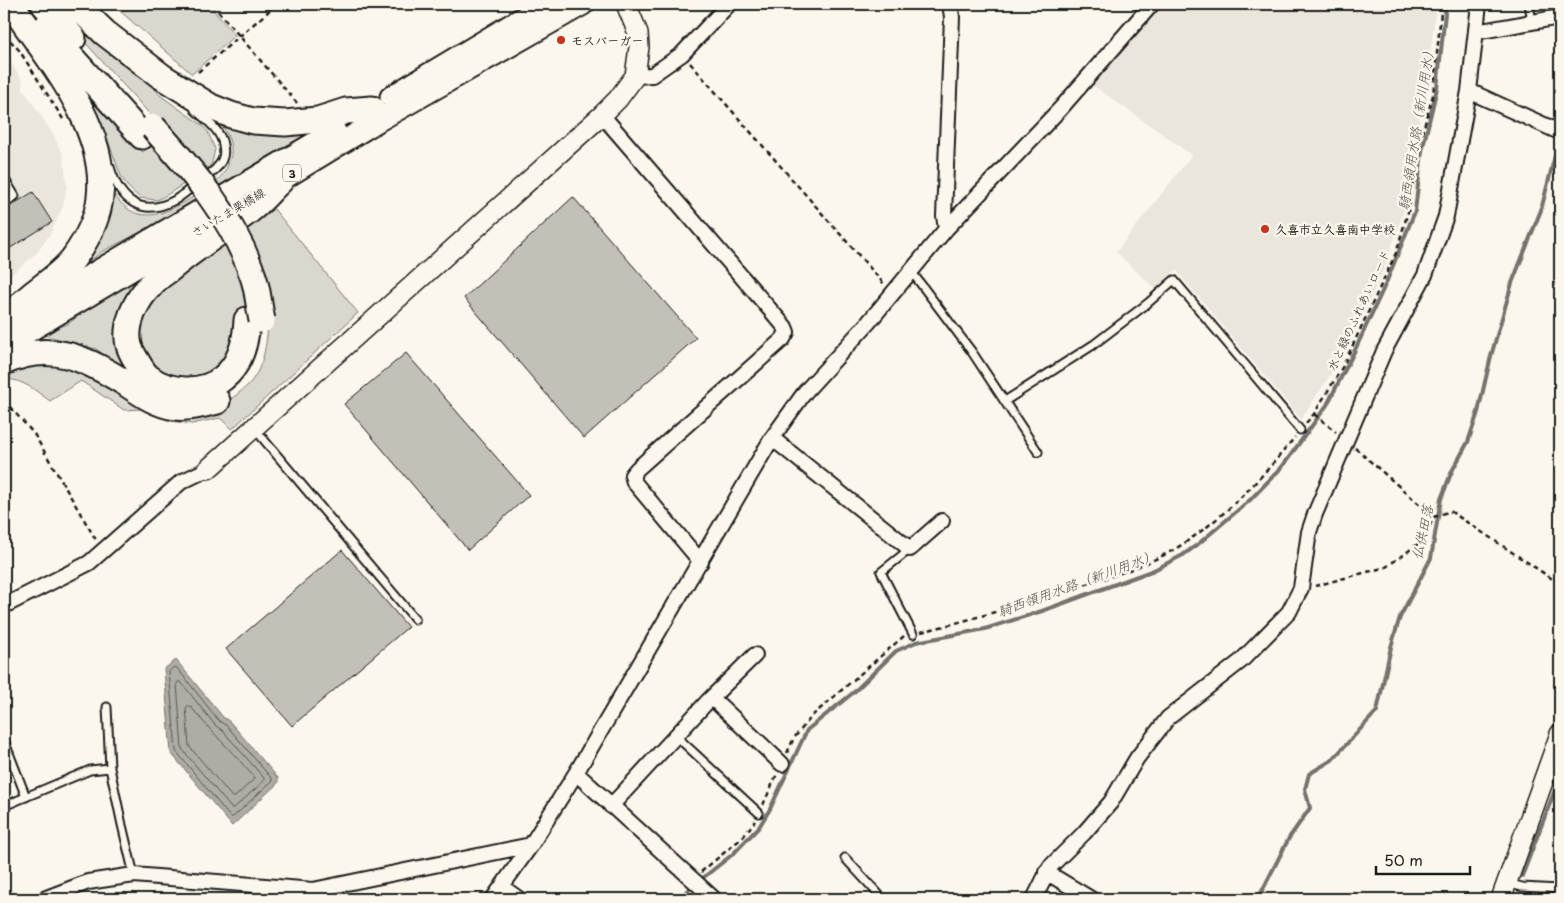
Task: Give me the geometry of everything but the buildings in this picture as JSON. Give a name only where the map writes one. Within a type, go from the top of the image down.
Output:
[{"type":"highway","points":[[4,325],[16,308],[62,271],[73,259],[90,231],[100,196],[98,158],[90,132],[71,114],[56,68],[11,4]]},
{"type":"highway","points":[[19,4],[40,22],[148,132]]},
{"type":"highway","points":[[4,362],[35,353],[68,354],[86,360],[154,401],[177,408],[197,406],[219,400],[233,390],[250,370],[259,350],[254,320],[230,256],[198,201],[148,132],[44,4]]},
{"type":"highway","points":[[75,4],[105,33],[161,76],[211,107],[231,115],[253,121],[285,123],[318,120],[346,112],[372,109]]},
{"type":"highway","points":[[254,320],[239,359],[224,378],[212,385],[195,390],[178,389],[147,376],[129,344],[129,324],[137,303],[150,286],[194,248],[252,209],[280,181]]},
{"type":"main road","name":"さいたま栗橋線","points":[[4,325],[372,109],[546,4]]},
{"type":"main road","name":"さいたま栗橋線","points":[[4,346],[379,120],[583,4]]},
{"type":"street","points":[[4,606],[89,563],[104,552],[181,482],[208,469],[602,116],[618,99],[635,76],[639,47],[638,33],[626,4]]},
{"type":"street","points":[[635,76],[652,74],[682,54],[729,4]]},
{"type":"street","points":[[946,229],[944,216],[952,17],[950,4]]},
{"type":"street","points":[[493,899],[531,845],[576,773],[772,438],[805,392],[893,294],[946,229],[1061,108],[1152,4]]},
{"type":"street","points":[[1034,899],[1046,872],[1111,802],[1134,762],[1168,718],[1251,651],[1289,612],[1301,588],[1312,522],[1384,351],[1425,275],[1446,216],[1469,91],[1479,4]]},
{"type":"street","points":[[1476,32],[1560,17]]},
{"type":"street","points":[[1469,91],[1560,131]]},
{"type":"street","points":[[602,116],[788,332],[783,339],[644,462],[632,475],[634,482],[701,562]]},
{"type":"street","points":[[772,438],[910,549],[942,521]]},
{"type":"street","points":[[611,806],[755,655]]},
{"type":"street","points":[[712,698],[782,764]]},
{"type":"street","points":[[1504,894],[1560,734]]},
{"type":"street","points":[[576,773],[714,899]]},
{"type":"street","points":[[44,899],[64,895],[88,882],[134,874],[314,890],[531,845]]},
{"type":"street","points":[[1046,872],[1092,899]]},
{"type":"street","points":[[502,887],[519,899]]},
{"type":"lane","points":[[1529,4],[1532,22]]},
{"type":"lane","points":[[161,76],[184,100]]},
{"type":"lane","points":[[108,161],[115,182],[131,202],[150,208],[161,206],[177,199],[217,167],[223,159],[223,142],[215,128],[190,106]]},
{"type":"lane","points":[[71,114],[88,115],[96,126],[101,140]]},
{"type":"lane","points":[[4,178],[15,196],[4,203]]},
{"type":"lane","points":[[911,271],[972,352],[1038,452]]},
{"type":"lane","points":[[1005,401],[1093,345],[1148,303],[1174,280],[1300,430]]},
{"type":"lane","points":[[254,428],[416,619]]},
{"type":"lane","points":[[910,549],[881,572],[913,634]]},
{"type":"lane","points":[[107,707],[110,768],[134,874]]},
{"type":"lane","points":[[676,736],[759,813]]},
{"type":"lane","points":[[4,740],[26,797]]},
{"type":"lane","points":[[4,806],[90,770],[110,768]]},
{"type":"lane","points":[[845,858],[883,899]]},
{"type":"lane","points":[[1504,894],[1522,887],[1560,889]]},
{"type":"path","points":[[212,4],[297,103]]},
{"type":"path","points":[[198,72],[277,4]]},
{"type":"path","name":"水と緑のふれあいロード","points":[[692,879],[743,837],[756,820],[794,738],[813,715],[902,636],[991,614],[1104,579],[1162,556],[1222,515],[1268,471],[1315,414],[1343,366],[1398,245],[1408,212],[1418,148],[1433,96],[1441,6]]},
{"type":"path","points":[[4,34],[71,114]]},
{"type":"path","points":[[682,54],[893,294]]},
{"type":"path","points":[[10,407],[34,434],[104,552]]},
{"type":"path","points":[[1315,414],[1434,517]]},
{"type":"path","points":[[1301,588],[1313,587],[1386,567],[1421,542],[1434,517],[1450,511],[1560,584]]},
{"type":"shaded area","points":[[59,4],[71,12],[141,73],[161,96],[202,125],[208,132],[215,149],[212,163],[207,169],[157,200],[140,198],[127,186],[121,176],[100,119],[25,15],[143,152],[166,132],[54,8]]},
{"type":"shaded area","points":[[112,4],[208,4],[235,35],[192,74]]},
{"type":"shaded area","name":"久喜市立久喜南中学校","points":[[1161,4],[1427,4],[1436,8],[1425,94],[1413,151],[1405,207],[1383,271],[1356,330],[1331,374],[1301,419],[1176,270],[1155,289],[1116,252],[1192,155],[1091,84]]},
{"type":"shaded area","points":[[4,53],[23,81],[22,87],[53,134],[63,155],[67,186],[63,206],[51,232],[37,253],[4,281]]},
{"type":"shaded area","points":[[216,117],[322,127],[167,222],[103,251],[68,278],[109,186],[120,202],[132,212],[145,215],[158,214],[172,209],[214,184],[227,167],[231,151],[227,135]]},
{"type":"shaded area","points":[[274,209],[358,313],[232,429],[220,418],[192,424],[171,421],[142,409],[124,410],[81,381],[50,401],[18,381],[6,379],[4,366],[45,360],[217,408],[245,388],[259,369],[266,342],[268,314],[233,347],[214,373],[175,381],[142,357],[138,328],[158,289]]},
{"type":"shaded area","points":[[167,255],[143,282],[128,371],[96,349],[40,334],[68,324],[116,286]]},
{"type":"water","points":[[176,660],[223,717],[230,722],[278,778],[278,783],[232,826],[171,753],[164,669]]},
{"type":"waterway","name":"騎西領用水路（新川用水）","points":[[699,881],[733,854],[759,827],[770,809],[807,730],[854,692],[896,651],[916,642],[985,629],[1042,611],[1154,570],[1183,555],[1197,545],[1250,500],[1282,467],[1327,405],[1386,283],[1415,211],[1422,151],[1437,88],[1446,4]]},
{"type":"waterway","name":"仏供田落","points":[[1258,899],[1289,838],[1310,808],[1305,789],[1309,774],[1332,760],[1377,711],[1391,647],[1400,617],[1431,558],[1441,499],[1452,471],[1468,442],[1478,412],[1491,356],[1512,283],[1541,210],[1560,136]]},
{"type":"waterway","points":[[1522,876],[1560,777]]},
{"type":"waterway","name":"騎西領用水路（新川用水）","points":[[677,899],[694,886]]},
{"type":"place","name":"モスバーガー","points":[[561,40]]},
{"type":"place","name":"久喜市立久喜南中学校","points":[[1265,229]]}]
